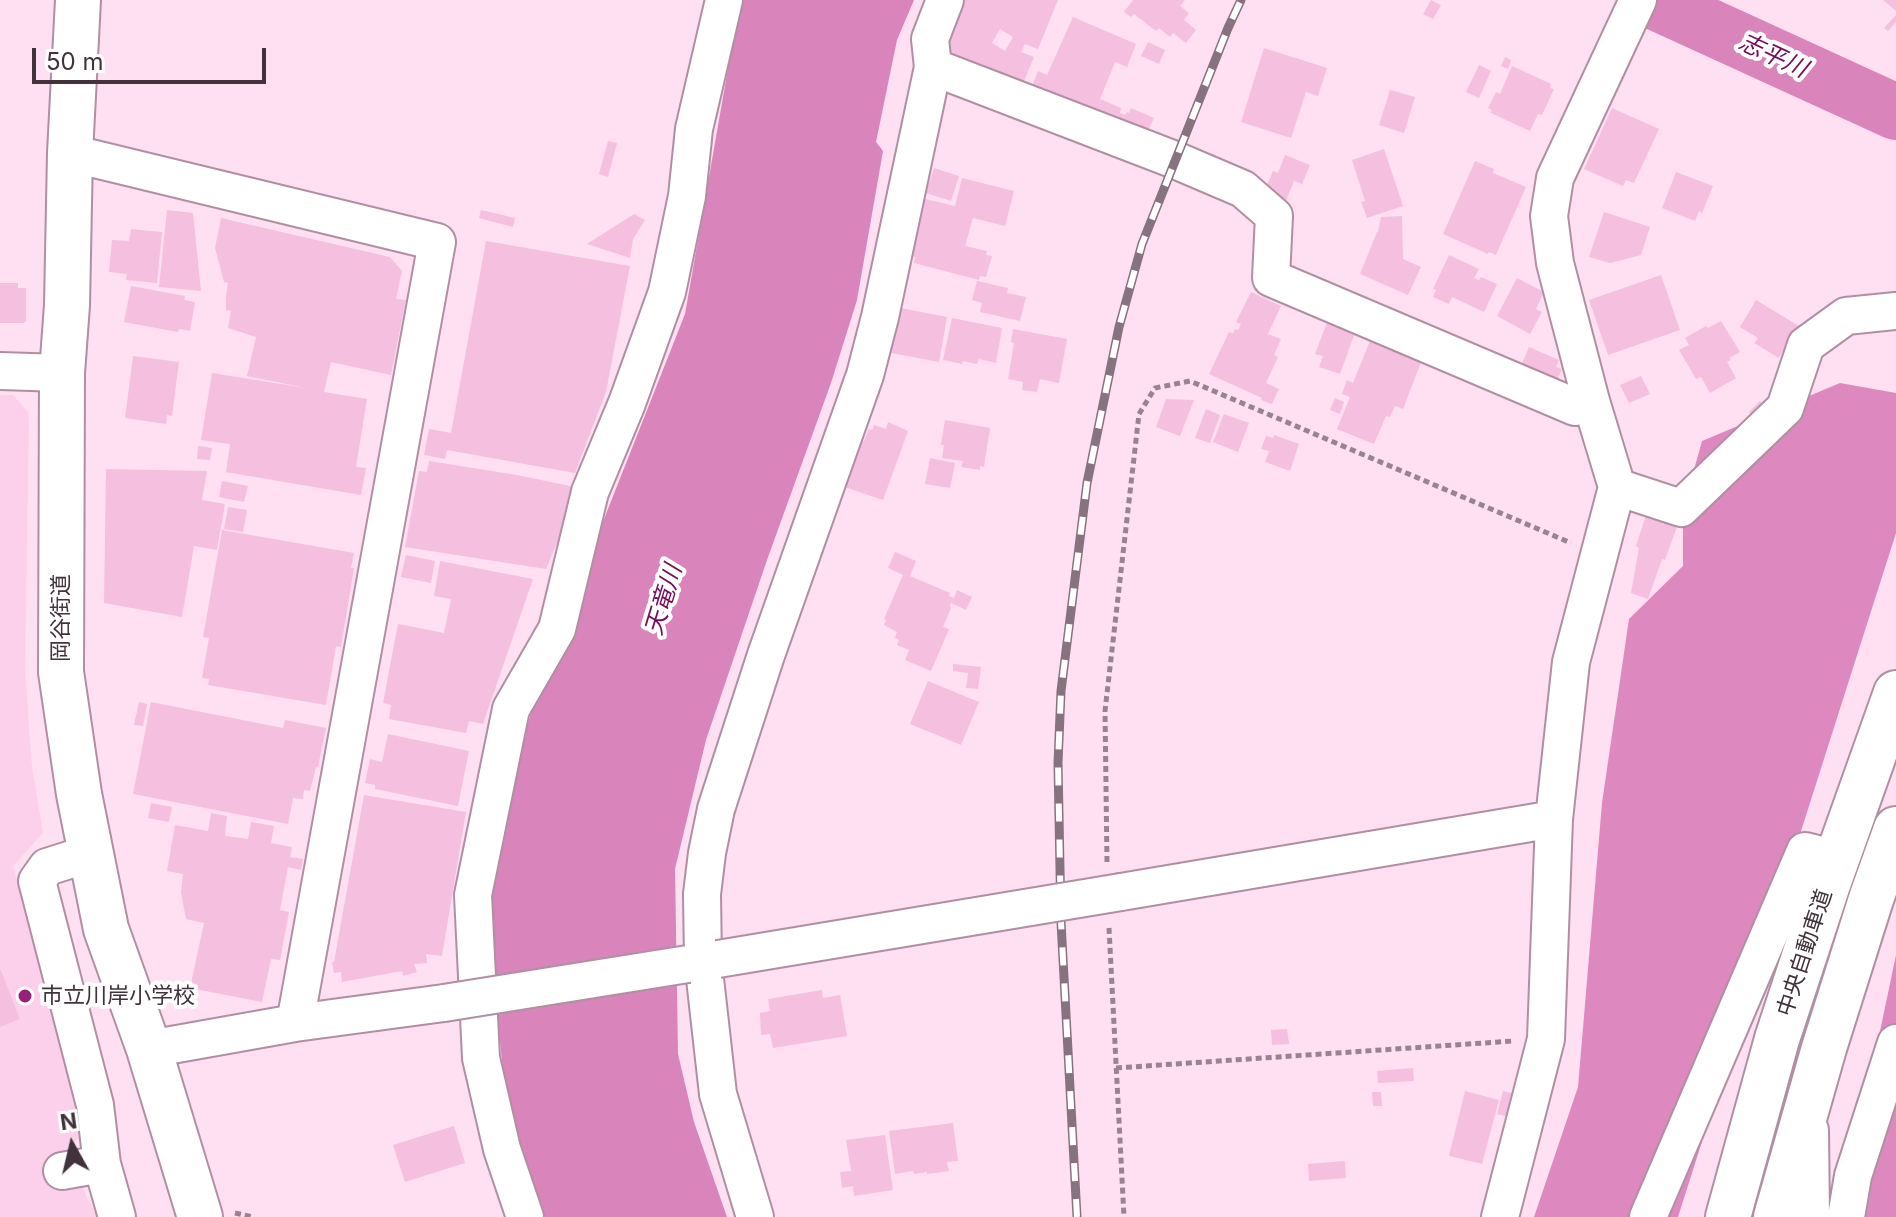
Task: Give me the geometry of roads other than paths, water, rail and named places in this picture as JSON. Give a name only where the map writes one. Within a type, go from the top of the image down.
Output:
[{"type":"main road","name":"岡谷街道","points":[[78,0],[62,373],[61,672],[79,794],[106,929],[149,1049],[200,1217]]},
{"type":"main road","name":"中央自動車道","points":[[1728,1217],[1777,1039],[1896,693]]},
{"type":"main road","points":[[1776,1217],[1871,899],[1896,829]]},
{"type":"street","points":[[525,1217],[502,1149],[481,1058],[473,895],[511,709],[557,629],[590,492],[627,403],[667,292],[687,196],[694,129],[724,0]]},
{"type":"street","points":[[755,1217],[718,1094],[703,961],[702,894],[707,853],[716,809],[766,655],[865,375],[933,67],[930,39],[945,0]]},
{"type":"street","points":[[1500,1217],[1546,1039],[1554,819],[1571,662],[1617,487],[1555,263],[1549,216],[1555,178],[1638,0]]},
{"type":"street","points":[[933,67],[1243,189],[1274,216],[1271,278],[1575,407],[1591,401]]},
{"type":"street","points":[[70,153],[437,242],[295,1023]]},
{"type":"street","points":[[1617,487],[1681,508],[1785,408],[1806,345],[1846,316],[1896,311]]},
{"type":"street","points":[[0,371],[62,373]]},
{"type":"street","points":[[149,1049],[295,1023],[444,1003],[1112,897],[1554,819]]},
{"type":"street","points":[[1648,1217],[1805,851],[1837,859]]},
{"type":"street","points":[[91,853],[47,867],[37,881],[95,1105],[102,1164],[117,1217]]},
{"type":"street","points":[[1846,1217],[1853,1176],[1896,1043]]},
{"type":"street","points":[[1809,1100],[1811,1217]]},
{"type":"street","points":[[62,1171],[102,1164]]},
{"type":"water","name":"天竜川","points":[[740,0],[914,0],[897,40],[876,142],[883,151],[857,300],[706,740],[675,869],[678,1054],[694,1122],[727,1217],[540,1217],[506,1103],[488,915],[508,795],[540,681],[685,314]]},
{"type":"waterway","name":"志平川","points":[[1651,0],[1896,112]]},
{"type":"railway","points":[[1077,1217],[1061,922],[1058,763],[1061,691],[1087,483],[1119,327],[1142,244],[1241,0]]},
{"type":"place","name":"市立川岸小学校","points":[[25,996]]}]
